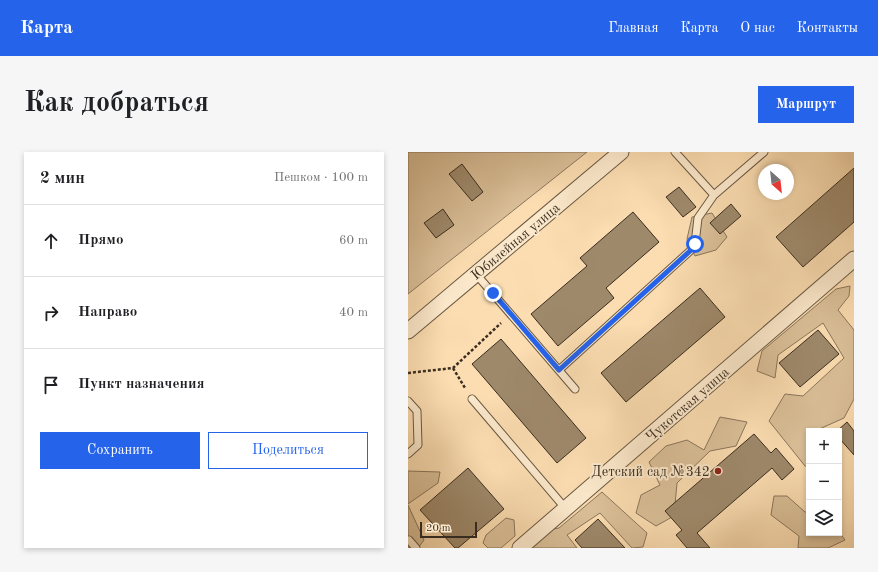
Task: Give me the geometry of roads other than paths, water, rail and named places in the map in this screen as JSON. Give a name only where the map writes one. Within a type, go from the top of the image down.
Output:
[{"type":"street","name":"Юбилейная улица","points":[[408,331],[621,152]]},
{"type":"street","name":"Чукотская улица","points":[[520,548],[854,259]]},
{"type":"lane","points":[[675,152],[714,195]]},
{"type":"lane","points":[[559,370],[690,251],[695,244],[698,218],[714,195],[764,152]]},
{"type":"lane","points":[[476,274],[575,389]]},
{"type":"lane","points":[[472,398],[566,508]]},
{"type":"lane","points":[[408,401],[417,411],[418,445],[408,454]]},
{"type":"lane","points":[[409,540],[416,548]]},
{"type":"place","name":"Детский сад №342","points":[[718,471]]}]
